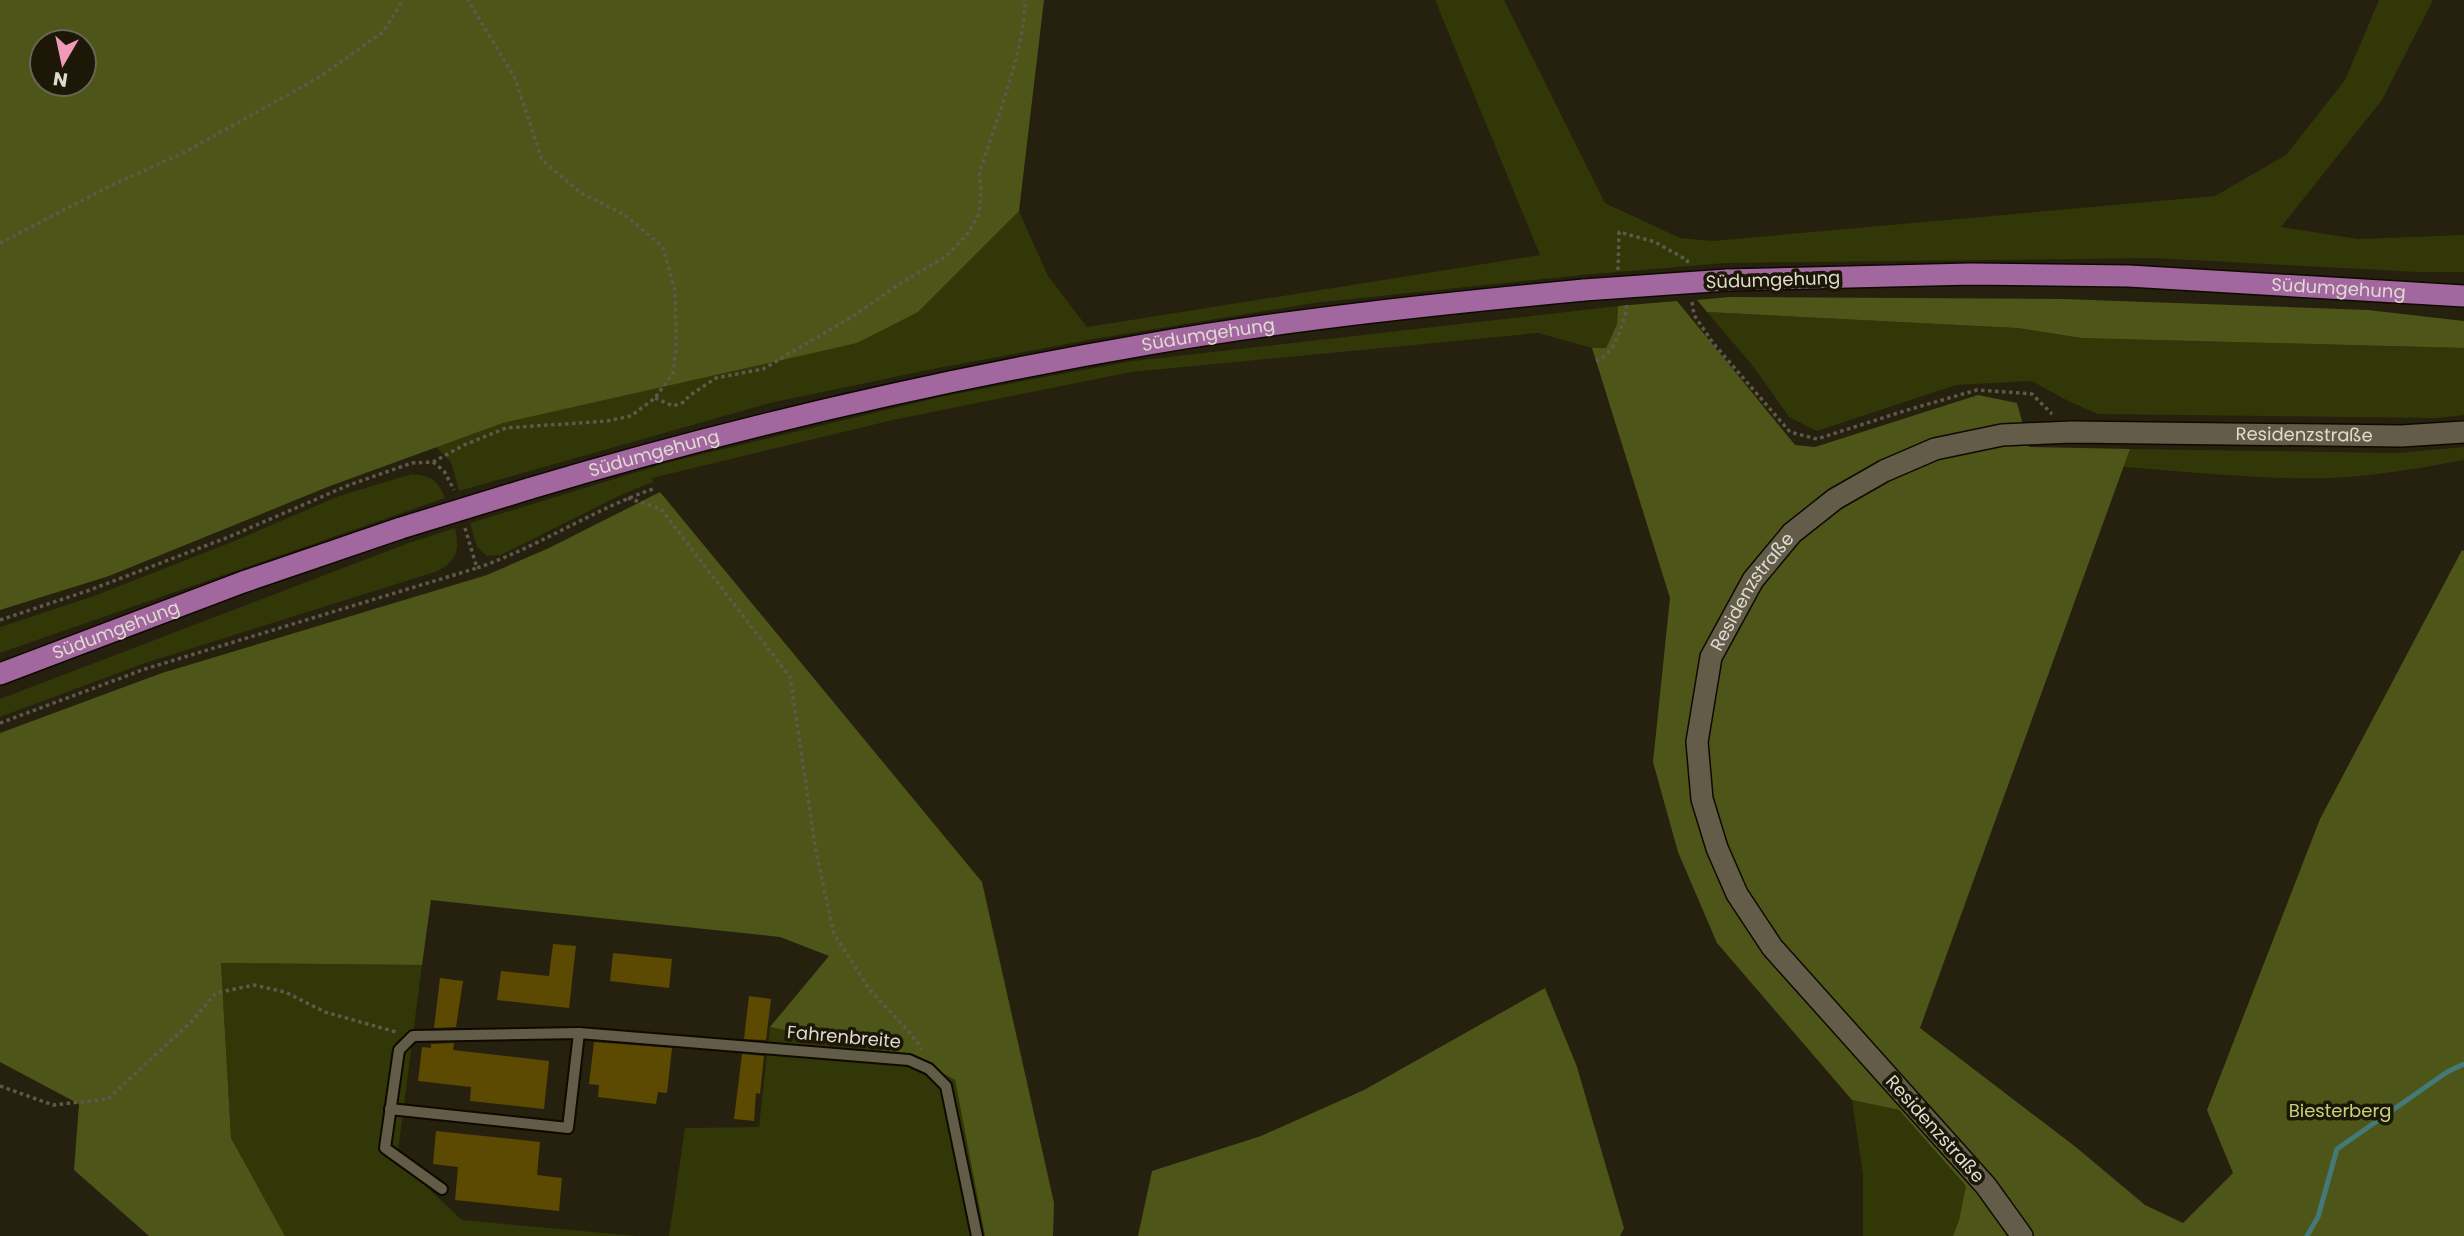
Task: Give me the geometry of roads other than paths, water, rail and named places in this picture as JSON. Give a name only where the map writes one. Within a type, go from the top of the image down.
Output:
[{"type":"main road","name":"Südumgehung","points":[[0,674],[179,606],[401,528],[626,460],[849,403],[1148,344],[1420,306],[1584,290],[1727,280],[1971,274],[2129,276],[2464,296]]},
{"type":"main road","name":"Residenzstraße","points":[[2022,1236],[1986,1186],[1772,947],[1737,894],[1717,848],[1702,799],[1697,742],[1711,657],[1754,580],[1792,533],[1835,499],[1884,471],[1936,450],[2001,435],[2071,432],[2401,436],[2464,432]]},
{"type":"lane","name":"Fahrenbreite","points":[[390,1110],[399,1050],[413,1036],[579,1033],[909,1060],[929,1069],[946,1086],[977,1236]]},
{"type":"lane","points":[[442,1189],[385,1148],[390,1110],[568,1128],[579,1033]]},
{"type":"waterway","points":[[2307,1236],[2318,1217],[2337,1149],[2447,1072],[2464,1064]]},
{"type":"park label","name":"Biesterberg","points":[[2340,1111]]}]
